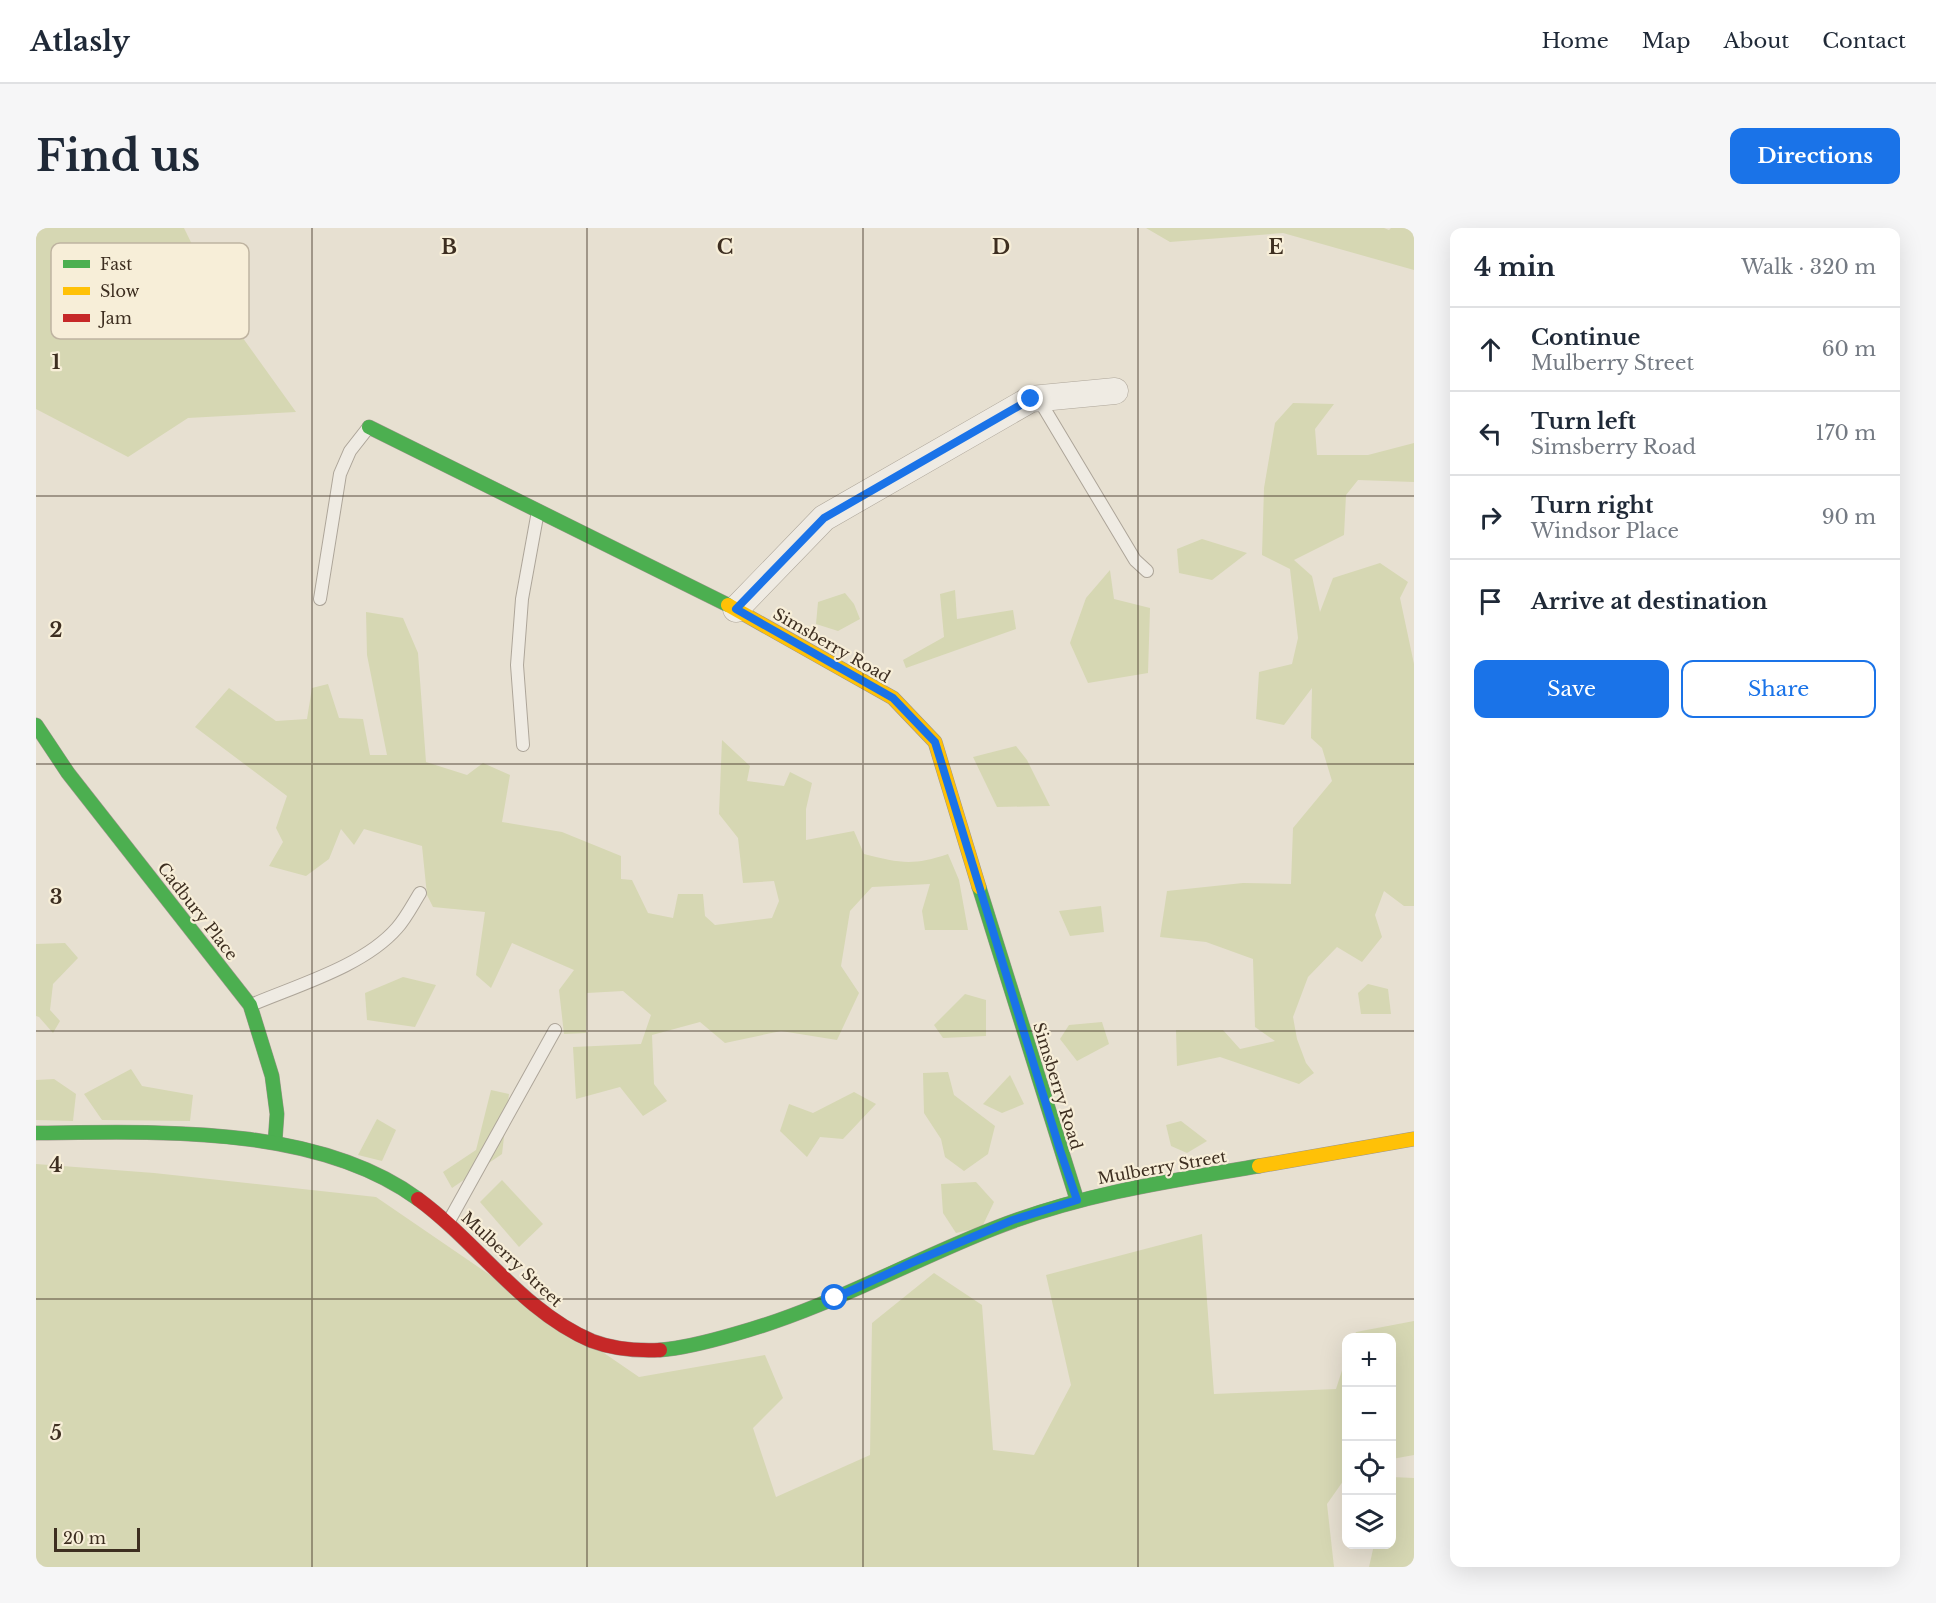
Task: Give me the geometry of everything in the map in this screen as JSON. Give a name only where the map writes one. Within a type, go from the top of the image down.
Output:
[{"type":"street","points":[[736,609],[824,518],[1031,399],[1115,392]]},
{"type":"street","name":"Simsberry Road","points":[[369,427],[736,609],[893,698],[935,742],[1077,1200]]},
{"type":"street","name":"Cadbury Place","points":[[36,725],[68,773],[250,1005],[272,1076],[277,1114],[275,1142]]},
{"type":"street","name":"Mulberry Street","points":[[36,1133],[209,1134],[275,1142],[334,1157],[378,1175],[412,1195],[449,1222],[553,1321],[592,1341],[623,1349],[668,1350],[700,1344],[791,1317],[1013,1220],[1077,1200],[1137,1186],[1414,1139]]},
{"type":"lane","points":[[1038,398],[1135,560],[1147,571]]},
{"type":"lane","points":[[320,599],[340,474],[350,451],[369,427]]},
{"type":"lane","points":[[523,745],[518,654],[522,599],[538,511]]},
{"type":"lane","points":[[250,1005],[355,962],[397,928],[420,893]]},
{"type":"lane","points":[[449,1222],[555,1030]]},
{"type":"green space","points":[[36,228],[184,228],[191,243],[51,243],[51,339],[244,339],[296,412],[188,418],[128,457],[36,409]]},
{"type":"green space","points":[[1146,228],[1384,228],[1389,230],[1391,228],[1414,228],[1414,270],[1283,233],[1170,242]]},
{"type":"green space","points":[[1293,403],[1334,404],[1315,429],[1317,455],[1368,455],[1414,443],[1414,482],[1358,480],[1346,495],[1344,535],[1294,560],[1312,576],[1320,612],[1333,578],[1380,563],[1408,582],[1400,598],[1414,664],[1414,906],[1404,906],[1384,891],[1375,915],[1382,937],[1362,962],[1337,947],[1308,977],[1293,1017],[1297,1039],[1306,1063],[1314,1073],[1299,1084],[1220,1057],[1177,1066],[1176,1030],[1223,1030],[1240,1049],[1275,1041],[1255,1027],[1253,959],[1206,942],[1160,937],[1167,891],[1243,883],[1291,884],[1293,828],[1332,781],[1322,748],[1311,738],[1312,688],[1284,725],[1256,719],[1259,672],[1292,664],[1298,638],[1290,569],[1262,555],[1264,488],[1275,423]]},
{"type":"green space","points":[[1202,539],[1247,553],[1212,580],[1179,573],[1177,549]]},
{"type":"green space","points":[[1110,570],[1114,599],[1150,608],[1148,673],[1088,683],[1070,643],[1086,598]]},
{"type":"green space","points":[[955,590],[957,619],[1013,610],[1016,629],[906,668],[903,660],[944,637],[940,594]]},
{"type":"green space","points":[[845,593],[854,604],[860,619],[838,631],[816,624],[818,602]]},
{"type":"green space","points":[[366,612],[403,618],[418,653],[426,762],[467,775],[483,763],[510,775],[502,822],[562,832],[621,856],[621,879],[632,880],[648,913],[673,918],[678,894],[703,894],[705,916],[715,925],[772,918],[779,901],[774,881],[743,883],[738,838],[719,814],[722,740],[750,766],[747,781],[784,786],[790,772],[812,783],[806,809],[806,840],[854,831],[864,854],[876,857],[915,862],[948,854],[959,880],[968,930],[925,930],[922,911],[930,884],[872,887],[850,911],[841,966],[859,993],[837,1040],[781,1031],[725,1043],[700,1022],[652,1035],[654,1084],[667,1101],[643,1116],[620,1087],[576,1099],[573,1047],[641,1044],[651,1015],[623,991],[587,993],[586,1033],[564,1034],[559,990],[574,970],[512,943],[491,988],[476,975],[485,912],[433,907],[427,895],[422,846],[364,829],[354,845],[341,829],[329,859],[306,876],[269,866],[283,842],[276,828],[287,796],[195,727],[229,688],[276,721],[307,719],[312,688],[328,684],[339,718],[363,719],[370,755],[387,755],[367,655]]},
{"type":"green space","points":[[1016,746],[1027,760],[1050,806],[997,807],[973,757]]},
{"type":"green space","points":[[1101,906],[1104,932],[1070,936],[1059,911]]},
{"type":"green space","points":[[65,943],[78,958],[53,984],[50,1010],[60,1021],[53,1033],[36,1016],[36,944]]},
{"type":"green space","points":[[403,977],[436,985],[415,1027],[367,1020],[365,993]]},
{"type":"green space","points":[[1368,984],[1388,989],[1391,1014],[1361,1014],[1358,993]]},
{"type":"green space","points":[[965,994],[986,1000],[986,1036],[943,1038],[934,1025]]},
{"type":"green space","points":[[1102,1022],[1109,1044],[1077,1061],[1060,1039],[1069,1025]]},
{"type":"green space","points":[[131,1069],[142,1086],[193,1095],[190,1121],[102,1120],[84,1094]]},
{"type":"green space","points":[[948,1072],[954,1095],[995,1126],[988,1154],[964,1171],[945,1157],[941,1139],[924,1113],[923,1073]]},
{"type":"green space","points":[[1010,1075],[1024,1104],[1002,1113],[983,1104]]},
{"type":"green space","points":[[54,1079],[76,1094],[73,1121],[36,1120],[36,1080]]},
{"type":"green space","points":[[491,1090],[509,1094],[502,1154],[452,1188],[443,1172],[476,1150]]},
{"type":"green space","points":[[854,1092],[876,1104],[843,1139],[820,1137],[807,1157],[780,1131],[789,1104],[813,1113]]},
{"type":"green space","points":[[377,1119],[396,1130],[382,1161],[358,1155]]},
{"type":"green space","points":[[1181,1121],[1207,1141],[1187,1153],[1171,1146],[1166,1125]]},
{"type":"green space","points":[[36,1164],[154,1173],[376,1197],[639,1377],[765,1355],[783,1398],[753,1428],[776,1497],[870,1455],[872,1323],[934,1273],[982,1305],[993,1450],[1034,1455],[1071,1385],[1046,1275],[1202,1234],[1214,1394],[1336,1389],[1342,1370],[1342,1483],[1327,1504],[1334,1567],[36,1567]]},
{"type":"green space","points":[[502,1180],[543,1224],[519,1247],[480,1202]]},
{"type":"green space","points":[[976,1182],[994,1202],[982,1227],[956,1233],[943,1213],[941,1184]]},
{"type":"green space","points":[[1414,1321],[1414,1455],[1396,1458],[1396,1333],[1356,1332]]},
{"type":"green space","points":[[1396,1477],[1414,1478],[1414,1567],[1369,1567],[1373,1549],[1396,1549]]},
{"type":"traffic: fast","points":[[369,427],[728,605]]},
{"type":"traffic: fast","points":[[36,725],[68,773],[250,1005],[272,1076],[277,1114],[275,1142]]},
{"type":"traffic: fast","points":[[979,887],[1077,1200]]},
{"type":"traffic: fast","points":[[36,1133],[183,1134],[284,1145],[332,1157],[377,1175],[418,1199]]},
{"type":"traffic: fast","points":[[660,1350],[726,1337],[802,1312],[963,1241],[1027,1216],[1093,1197],[1259,1166]]},
{"type":"traffic: slow","points":[[728,605],[893,698],[935,742],[979,887]]},
{"type":"traffic: slow","points":[[1259,1166],[1414,1139]]},
{"type":"traffic: jam","points":[[418,1199],[461,1236],[522,1295],[567,1328],[592,1341],[608,1346],[634,1350],[660,1350]]},
{"type":"route","points":[[835,1298],[1013,1220],[1077,1200],[935,742],[893,698],[736,609],[824,518],[1031,399]]}]
